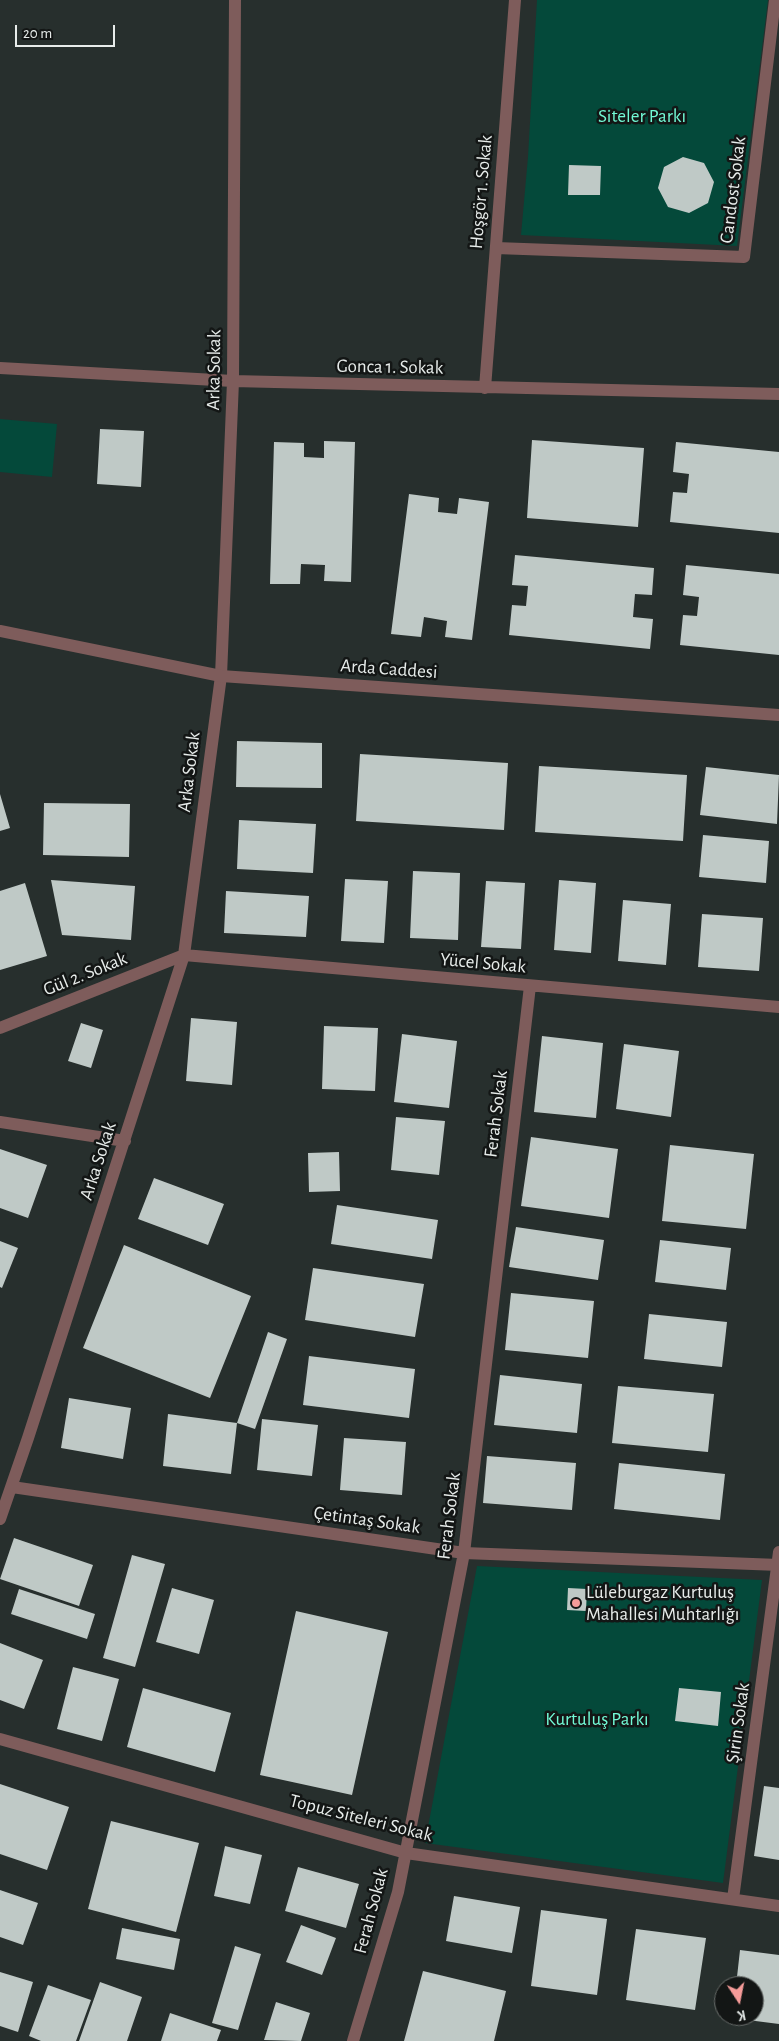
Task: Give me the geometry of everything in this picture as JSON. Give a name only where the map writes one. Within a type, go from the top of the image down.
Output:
[{"type":"street","name":"Arka Sokak","points":[[0,1519],[184,955],[221,676],[233,382],[235,0]]},
{"type":"street","name":"Hoşgör 1. Sokak","points":[[485,388],[515,0]]},
{"type":"street","name":"Candost Sokak","points":[[496,248],[744,258],[775,0]]},
{"type":"street","name":"Gonca 1. Sokak","points":[[0,368],[233,382],[779,394]]},
{"type":"street","name":"Arda Caddesi","points":[[0,631],[221,676],[779,715]]},
{"type":"street","name":"Yücel Sokak","points":[[184,955],[779,1007]]},
{"type":"street","name":"Gül 2. Sokak","points":[[0,1028],[184,955]]},
{"type":"street","name":"Ferah Sokak","points":[[353,2041],[398,1892],[464,1553],[530,986]]},
{"type":"street","points":[[0,1122],[125,1140]]},
{"type":"street","name":"Çetintaş Sokak","points":[[12,1486],[464,1553],[779,1561]]},
{"type":"street","name":"Şirin Sokak","points":[[733,1899],[779,1561]]},
{"type":"street","name":"Topuz Siteleri Sokak","points":[[0,1739],[406,1853],[779,1906]]},
{"type":"green space","name":"Siteler Parkı","points":[[537,0],[768,0],[737,246],[521,235],[528,157]]},
{"type":"green space","points":[[0,419],[57,424],[52,477],[0,472]]},
{"type":"green space","name":"Kurtuluş Parkı","points":[[477,1566],[762,1580],[723,1883],[425,1843]]},
{"type":"building","points":[[683,157],[704,163],[714,182],[708,203],[689,213],[668,207],[658,188],[664,167]]},
{"type":"building","points":[[569,165],[601,166],[600,195],[568,195]]},
{"type":"building","points":[[100,429],[144,431],[141,487],[97,484]]},
{"type":"building","points":[[532,440],[644,448],[638,527],[527,518]]},
{"type":"building","points":[[324,441],[355,442],[351,582],[324,581],[325,565],[301,564],[300,584],[270,584],[274,442],[304,443],[304,457],[324,458]]},
{"type":"building","points":[[676,442],[779,452],[779,533],[670,522],[673,492],[687,493],[689,474],[673,472]]},
{"type":"building","points":[[409,494],[439,498],[438,512],[457,514],[459,498],[489,502],[472,640],[445,637],[447,621],[424,617],[421,637],[391,634]]},
{"type":"building","points":[[515,555],[654,568],[652,595],[635,594],[633,617],[653,619],[650,649],[509,635],[512,605],[526,606],[528,586],[512,585]]},
{"type":"building","points":[[686,565],[779,574],[779,655],[680,645],[683,615],[697,616],[699,597],[683,595]]},
{"type":"building","points":[[237,741],[322,743],[322,788],[236,787]]},
{"type":"building","points":[[360,754],[508,763],[504,830],[356,821]]},
{"type":"building","points":[[539,766],[687,775],[683,841],[535,832]]},
{"type":"building","points":[[706,767],[779,775],[777,824],[700,815]]},
{"type":"building","points":[[0,794],[10,828],[0,831]]},
{"type":"building","points":[[44,803],[130,804],[129,857],[43,855]]},
{"type":"building","points":[[239,820],[316,824],[313,873],[237,869]]},
{"type":"building","points":[[703,835],[769,841],[766,883],[699,877]]},
{"type":"building","points":[[413,871],[460,873],[458,940],[410,938]]},
{"type":"building","points":[[345,879],[388,881],[384,943],[341,941]]},
{"type":"building","points":[[51,880],[135,886],[131,940],[62,935]]},
{"type":"building","points":[[559,880],[596,883],[591,953],[554,950]]},
{"type":"building","points":[[486,881],[525,883],[521,949],[481,947]]},
{"type":"building","points":[[25,883],[47,956],[0,970],[0,891]]},
{"type":"building","points":[[226,891],[309,896],[306,937],[224,933]]},
{"type":"building","points":[[623,900],[671,904],[666,965],[618,961]]},
{"type":"building","points":[[702,914],[763,918],[759,971],[698,967]]},
{"type":"building","points":[[191,1018],[237,1022],[232,1085],[186,1081]]},
{"type":"building","points":[[81,1023],[103,1030],[91,1068],[68,1061]]},
{"type":"building","points":[[324,1026],[378,1028],[375,1091],[322,1089]]},
{"type":"building","points":[[402,1034],[457,1041],[449,1108],[394,1102]]},
{"type":"building","points":[[542,1036],[603,1043],[596,1118],[534,1112]]},
{"type":"building","points":[[624,1044],[679,1051],[671,1117],[616,1109]]},
{"type":"building","points":[[396,1117],[445,1121],[439,1175],[391,1170]]},
{"type":"building","points":[[531,1137],[618,1149],[609,1218],[521,1206]]},
{"type":"building","points":[[670,1145],[754,1154],[746,1229],[662,1221]]},
{"type":"building","points":[[0,1149],[47,1165],[28,1218],[0,1208]]},
{"type":"building","points":[[339,1152],[340,1191],[309,1192],[308,1153]]},
{"type":"building","points":[[154,1178],[224,1204],[208,1245],[138,1219]]},
{"type":"building","points":[[337,1205],[438,1220],[432,1259],[331,1244]]},
{"type":"building","points":[[516,1227],[604,1240],[598,1280],[509,1267]]},
{"type":"building","points":[[660,1240],[731,1248],[726,1290],[655,1282]]},
{"type":"building","points":[[0,1241],[18,1248],[2,1288],[0,1287]]},
{"type":"building","points":[[124,1245],[251,1296],[210,1398],[83,1348]]},
{"type":"building","points":[[313,1268],[424,1284],[415,1337],[305,1320]]},
{"type":"building","points":[[511,1293],[594,1301],[588,1358],[505,1350]]},
{"type":"building","points":[[649,1314],[727,1322],[722,1367],[644,1359]]},
{"type":"building","points":[[268,1332],[287,1339],[255,1429],[237,1423]]},
{"type":"building","points":[[309,1356],[415,1369],[409,1418],[303,1405]]},
{"type":"building","points":[[500,1375],[582,1384],[577,1433],[494,1425]]},
{"type":"building","points":[[618,1386],[714,1394],[708,1452],[612,1443]]},
{"type":"building","points":[[69,1398],[131,1408],[123,1459],[61,1448]]},
{"type":"building","points":[[168,1414],[237,1423],[231,1474],[163,1466]]},
{"type":"building","points":[[262,1419],[318,1425],[312,1476],[257,1470]]},
{"type":"building","points":[[344,1438],[406,1442],[402,1495],[340,1490]]},
{"type":"building","points":[[487,1456],[576,1463],[572,1510],[483,1503]]},
{"type":"building","points":[[619,1463],[725,1474],[720,1520],[614,1509]]},
{"type":"building","points":[[14,1538],[93,1565],[79,1606],[0,1579]]},
{"type":"building","points":[[132,1555],[165,1564],[135,1667],[103,1658]]},
{"type":"building","points":[[172,1588],[214,1600],[199,1654],[156,1642]]},
{"type":"building","points":[[568,1588],[587,1589],[586,1611],[567,1610]]},
{"type":"building","points":[[19,1589],[95,1614],[87,1639],[11,1614]]},
{"type":"building","points":[[296,1611],[388,1632],[352,1795],[260,1775]]},
{"type":"building","points":[[0,1643],[43,1660],[24,1709],[0,1700]]},
{"type":"building","points":[[73,1667],[119,1679],[102,1741],[57,1729]]},
{"type":"building","points":[[143,1688],[231,1713],[215,1772],[127,1747]]},
{"type":"building","points":[[679,1688],[721,1692],[718,1726],[675,1721]]},
{"type":"building","points":[[0,1784],[69,1807],[47,1870],[0,1854]]},
{"type":"building","points":[[764,1786],[779,1788],[779,1860],[754,1856]]},
{"type":"building","points":[[111,1821],[199,1843],[176,1932],[88,1909]]},
{"type":"building","points":[[225,1846],[262,1855],[250,1904],[214,1896]]},
{"type":"building","points":[[298,1867],[359,1884],[346,1928],[285,1911]]},
{"type":"building","points":[[0,1890],[38,1903],[23,1945],[0,1937]]},
{"type":"building","points":[[454,1896],[520,1907],[512,1953],[446,1941]]},
{"type":"building","points":[[541,1910],[607,1919],[597,1995],[531,1986]]},
{"type":"building","points":[[301,1925],[336,1938],[322,1975],[286,1962]]},
{"type":"building","points":[[122,1928],[180,1939],[174,1970],[116,1959]]},
{"type":"building","points":[[636,1929],[706,1938],[695,2010],[626,2000]]},
{"type":"building","points":[[235,1946],[261,1954],[238,2030],[212,2023]]},
{"type":"building","points":[[740,1950],[779,1955],[779,2024],[764,2022],[764,1976],[737,1976]]},
{"type":"building","points":[[423,1971],[506,1991],[494,2041],[404,2041]]},
{"type":"building","points":[[0,1972],[33,1982],[18,2032],[0,2026]]},
{"type":"building","points":[[100,1982],[142,1997],[127,2041],[79,2041]]},
{"type":"building","points":[[48,1985],[91,2000],[76,2041],[41,2041],[29,2036]]},
{"type":"building","points":[[276,2002],[310,2013],[301,2041],[264,2040]]},
{"type":"building","points":[[170,2013],[221,2030],[217,2041],[161,2041]]},
{"type":"place","name":"Lüleburgaz Kurtuluş Mahallesi Muhtarlığı","points":[[576,1603]]}]
